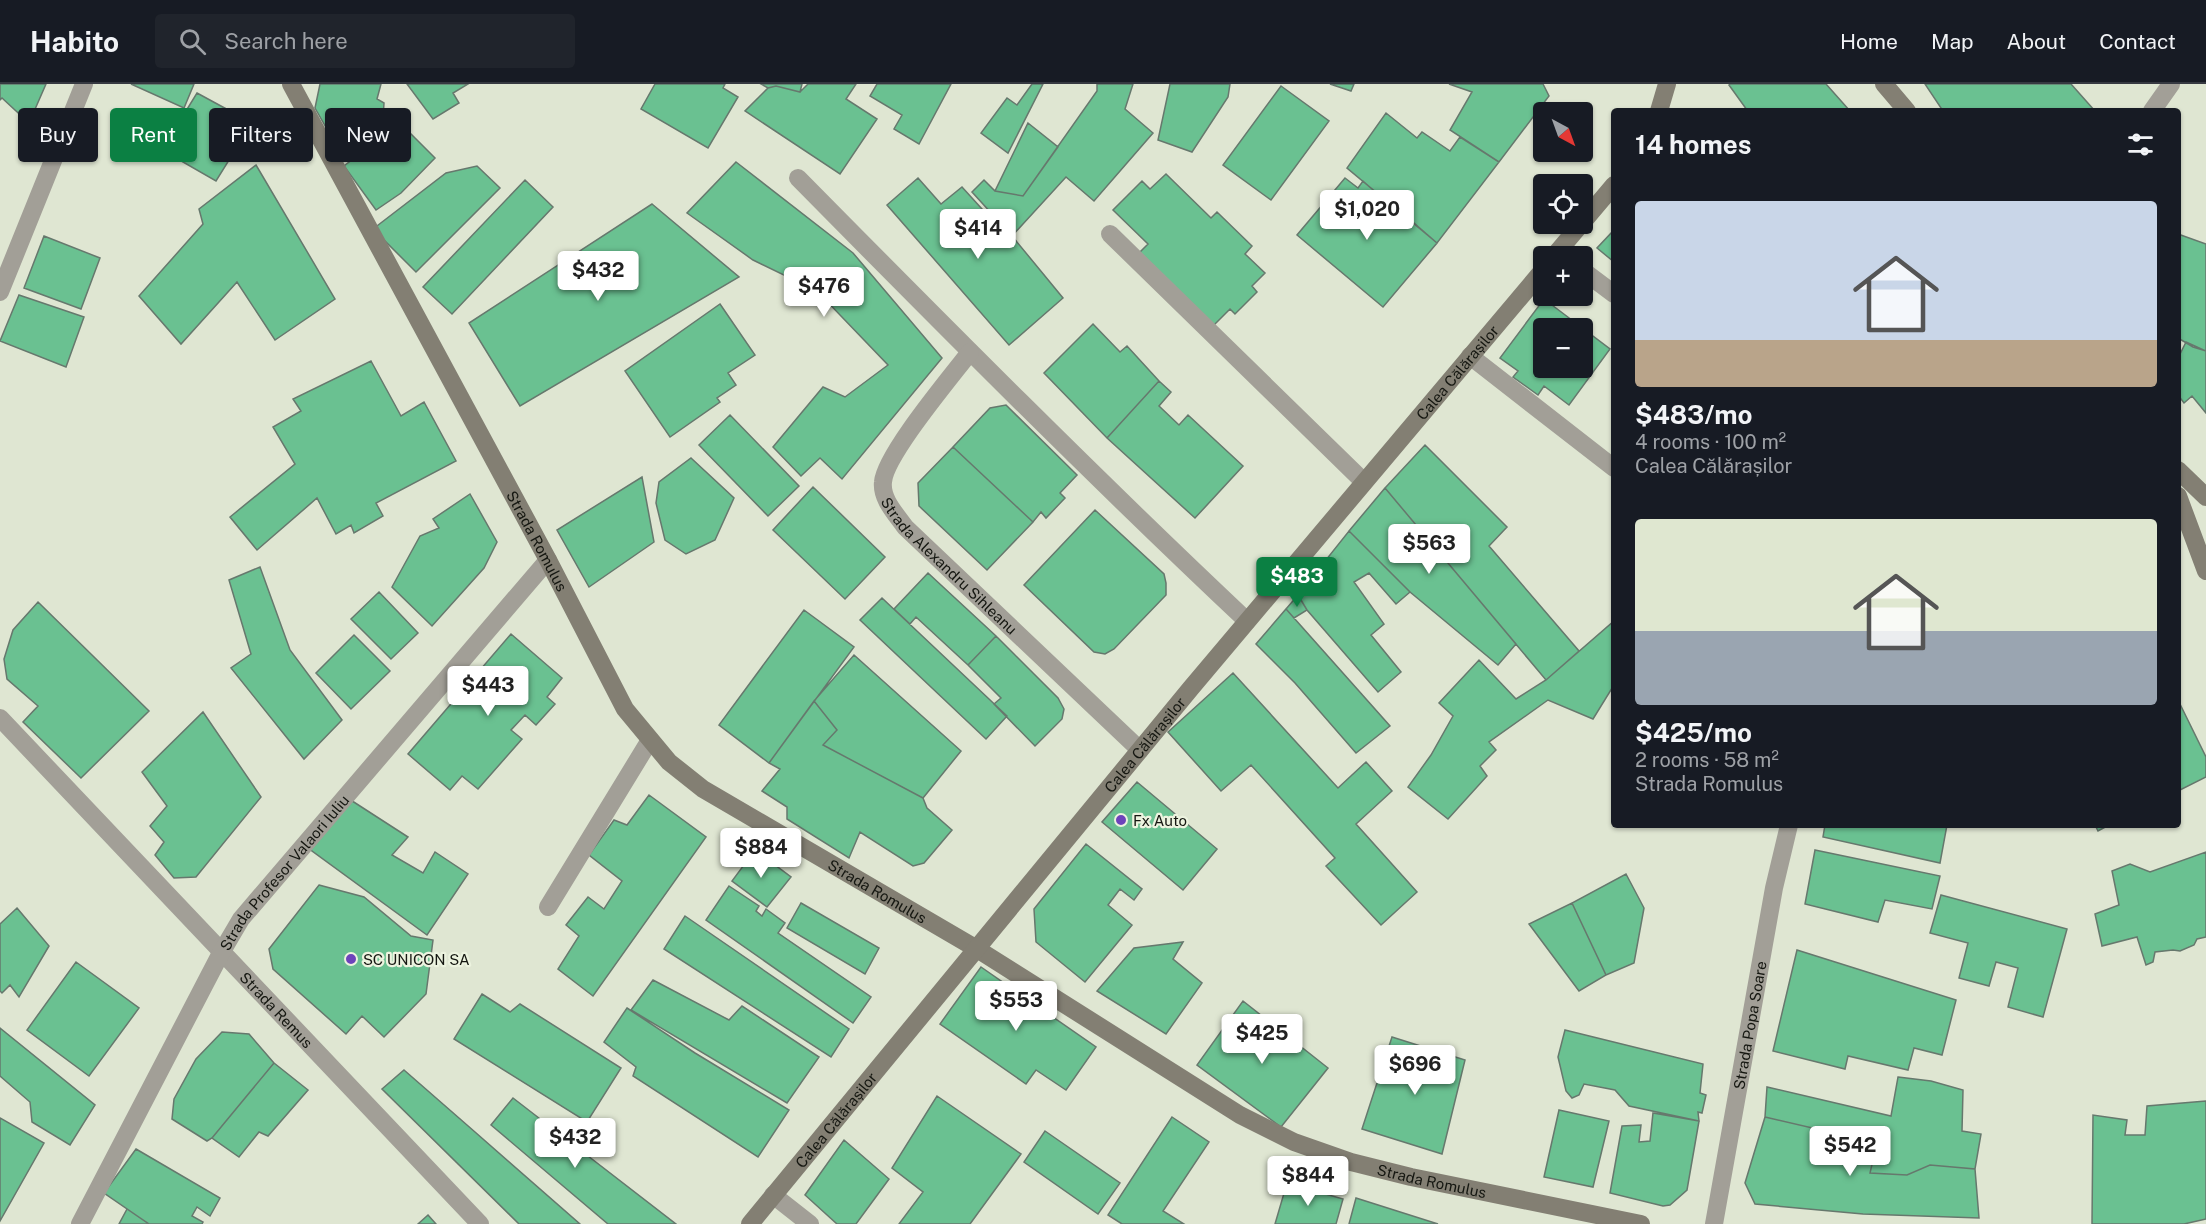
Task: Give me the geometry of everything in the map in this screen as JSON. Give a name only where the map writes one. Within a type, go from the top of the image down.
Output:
[{"type":"street","points":[[0,292],[84,84]]},
{"type":"street","name":"Strada Romulus","points":[[291,84],[548,560],[625,709],[669,762],[703,789],[977,949],[1240,1114],[1294,1142],[1352,1162],[1411,1177],[1641,1224]]},
{"type":"street","points":[[1660,108],[1666,84]]},
{"type":"street","points":[[1884,84],[1904,108]]},
{"type":"street","points":[[2154,108],[2171,84]]},
{"type":"street","points":[[798,178],[970,352],[1247,621]]},
{"type":"street","points":[[1567,246],[1611,189]]},
{"type":"street","points":[[1110,234],[1365,482]]},
{"type":"street","points":[[1593,278],[1611,292]]},
{"type":"street","name":"Calea Călărașilor","points":[[750,1224],[1247,621],[1533,282]]},
{"type":"street","name":"Strada Alexandru Sihleanu","points":[[970,352],[891,457],[883,482],[886,498],[905,527],[1140,750]]},
{"type":"street","points":[[1470,356],[1611,466]]},
{"type":"street","points":[[2181,473],[2206,497]]},
{"type":"street","points":[[2181,504],[2206,571]]},
{"type":"street","name":"Strada Profesor Valaori Iuliu","points":[[80,1224],[221,953],[241,920],[548,560]]},
{"type":"street","name":"Strada Remus","points":[[0,718],[480,1224]]},
{"type":"street","points":[[548,907],[650,740]]},
{"type":"street","name":"Strada Popa Soare","points":[[1714,1224],[1774,888],[1788,828]]},
{"type":"street","points":[[773,1195],[810,1224]]},
{"type":"building","points":[[0,84],[46,84],[36,108],[18,108],[18,113],[2,98],[0,100]]},
{"type":"building","points":[[131,84],[194,84],[184,108]]},
{"type":"building","points":[[320,84],[381,84],[377,99],[384,103],[384,108],[325,108],[325,126],[315,108]]},
{"type":"building","points":[[407,84],[468,84],[453,93],[459,103],[433,119]]},
{"type":"building","points":[[655,84],[725,84],[723,88],[738,97],[708,148],[641,109]]},
{"type":"building","points":[[761,84],[802,84],[800,92],[776,86],[768,88]]},
{"type":"building","points":[[808,84],[856,84],[846,99],[877,119],[840,174],[745,111],[768,88],[776,86],[800,92]]},
{"type":"building","points":[[877,84],[951,84],[919,144],[894,129],[902,115],[870,96]]},
{"type":"building","points":[[1032,84],[1043,84],[1008,153],[981,133],[1007,98],[1017,105]]},
{"type":"building","points":[[1097,84],[1133,84],[1125,109],[1153,133],[1094,201],[1066,177],[1012,236],[972,192],[984,180],[995,191],[1023,196],[1097,91]]},
{"type":"building","points":[[1170,84],[1230,84],[1228,97],[1192,152],[1158,140]]},
{"type":"building","points":[[1330,84],[1354,84],[1351,91]]},
{"type":"building","points":[[1449,84],[1543,84],[1549,96],[1544,102],[1533,102],[1533,117],[1499,162],[1450,130],[1472,92]]},
{"type":"building","points":[[1826,84],[1847,108],[1746,108],[1729,85]]},
{"type":"building","points":[[1925,84],[2071,84],[2092,108],[1941,108]]},
{"type":"building","points":[[1281,86],[1329,121],[1271,200],[1223,165]]},
{"type":"building","points":[[197,93],[225,108],[209,108],[209,162],[228,162],[216,181],[183,162],[197,162],[197,108],[188,108]]},
{"type":"building","points":[[1386,113],[1417,138],[1422,132],[1450,151],[1460,137],[1499,162],[1437,243],[1347,168]]},
{"type":"building","points":[[1028,123],[1058,147],[1023,196],[995,191]]},
{"type":"building","points":[[411,134],[435,158],[401,193],[376,210],[344,166],[349,162],[411,162]]},
{"type":"building","points":[[736,162],[853,253],[942,358],[842,479],[820,458],[801,476],[773,447],[823,387],[845,397],[888,365],[817,291],[753,260],[687,213]]},
{"type":"building","points":[[256,165],[335,299],[275,340],[237,282],[181,344],[139,296],[203,224],[199,209]]},
{"type":"building","points":[[477,166],[500,188],[416,272],[373,229],[446,173]]},
{"type":"building","points":[[1166,174],[1211,218],[1217,212],[1252,246],[1245,254],[1265,273],[1252,286],[1257,292],[1235,314],[1230,309],[1213,326],[1139,253],[1148,244],[1113,210],[1142,181],[1150,189]]},
{"type":"building","points":[[918,178],[941,204],[962,187],[982,209],[970,222],[991,246],[1012,236],[1063,298],[1009,345],[887,205]]},
{"type":"building","points":[[1345,178],[1358,188],[1363,181],[1381,197],[1378,204],[1400,222],[1407,217],[1437,243],[1383,307],[1297,235]]},
{"type":"building","points":[[525,180],[553,207],[452,314],[423,287]]},
{"type":"building","points":[[652,204],[739,277],[520,406],[469,323]]},
{"type":"building","points":[[1611,233],[1611,260],[1597,248]]},
{"type":"building","points":[[2181,235],[2206,244],[2206,351],[2181,340]]},
{"type":"building","points":[[44,236],[100,258],[81,309],[24,288]]},
{"type":"building","points":[[19,295],[84,317],[66,367],[0,341]]},
{"type":"building","points":[[720,304],[755,355],[728,373],[736,385],[717,398],[720,402],[670,437],[625,371]]},
{"type":"building","points":[[1539,306],[1553,306],[1569,318],[1533,318],[1533,378],[1589,378],[1569,405],[1544,386],[1538,395],[1513,377],[1518,371],[1500,358]]},
{"type":"building","points":[[1093,324],[1120,352],[1127,346],[1159,381],[1107,438],[1044,373]]},
{"type":"building","points":[[1593,336],[1610,349],[1593,372]]},
{"type":"building","points":[[2186,342],[2206,351],[2206,413],[2192,396],[2184,403],[2181,399],[2181,352]]},
{"type":"building","points":[[371,361],[401,416],[424,402],[456,461],[376,503],[383,516],[354,533],[351,525],[336,534],[317,498],[257,550],[230,517],[295,464],[273,427],[301,411],[293,399]]},
{"type":"building","points":[[1159,381],[1171,392],[1159,406],[1179,425],[1188,415],[1243,466],[1195,518],[1107,438]]},
{"type":"building","points":[[1006,405],[1077,475],[1060,493],[1065,498],[1046,518],[1041,512],[1033,522],[953,447],[990,408]]},
{"type":"building","points":[[730,415],[799,486],[768,516],[699,445]]},
{"type":"building","points":[[1425,445],[1507,527],[1489,546],[1579,651],[1546,680],[1385,488]]},
{"type":"building","points":[[953,447],[1033,522],[987,570],[919,506],[918,483]]},
{"type":"building","points":[[691,458],[734,498],[715,540],[686,554],[665,540],[656,503],[659,482]]},
{"type":"building","points":[[642,477],[654,542],[589,587],[557,530]]},
{"type":"building","points":[[813,487],[885,557],[845,599],[773,530]]},
{"type":"building","points":[[1385,488],[1516,644],[1498,665],[1410,592],[1349,531]]},
{"type":"building","points":[[470,494],[497,542],[484,568],[432,626],[392,587],[420,536],[439,528],[433,519]]},
{"type":"building","points":[[1095,510],[1164,574],[1166,583],[1166,595],[1114,649],[1105,654],[1094,652],[1024,585]]},
{"type":"building","points":[[1349,531],[1410,592],[1396,604],[1369,573],[1354,582],[1384,624],[1371,635],[1401,672],[1378,692],[1307,610],[1298,595]]},
{"type":"building","points":[[260,567],[290,650],[342,720],[304,759],[231,668],[251,654],[229,580]]},
{"type":"building","points":[[928,573],[996,636],[968,665],[916,617],[910,624],[894,609]]},
{"type":"building","points":[[379,592],[418,633],[391,659],[351,619]]},
{"type":"building","points":[[1298,595],[1307,610],[1294,618],[1286,609]]},
{"type":"building","points":[[882,598],[1007,716],[986,739],[860,620]]},
{"type":"building","points":[[38,602],[149,711],[81,778],[23,722],[38,706],[7,679],[4,659],[13,630]]},
{"type":"building","points":[[1286,609],[1390,726],[1356,753],[1295,683],[1256,644]]},
{"type":"building","points":[[804,610],[854,647],[769,763],[719,725]]},
{"type":"building","points":[[1611,624],[1611,690],[1593,719],[1548,700],[1489,742],[1496,750],[1480,766],[1487,776],[1448,819],[1408,787],[1431,755],[1453,716],[1439,703],[1479,660],[1516,699],[1546,680]]},
{"type":"building","points":[[511,634],[562,678],[547,697],[555,704],[536,725],[525,715],[511,730],[522,739],[478,789],[462,776],[450,790],[408,754]]},
{"type":"building","points":[[354,635],[390,671],[351,709],[316,673]]},
{"type":"building","points":[[996,636],[1058,698],[1064,709],[1062,719],[1035,746],[994,704],[1001,698],[968,665]]},
{"type":"building","points":[[854,655],[961,751],[923,798],[823,745],[837,730],[814,701]]},
{"type":"building","points":[[1233,673],[1338,788],[1366,762],[1392,791],[1356,824],[1417,892],[1381,925],[1326,866],[1335,858],[1251,765],[1221,791],[1168,732]]},
{"type":"building","points":[[814,701],[837,730],[823,745],[923,798],[927,808],[952,830],[924,863],[913,866],[860,832],[849,858],[787,819],[787,807],[762,791],[780,769],[769,763]]},
{"type":"building","points":[[2181,706],[2206,757],[2206,777],[2181,790]]},
{"type":"building","points":[[203,712],[261,797],[196,877],[174,878],[155,855],[164,842],[150,826],[167,806],[142,772]]},
{"type":"building","points":[[1137,782],[1217,849],[1183,890],[1102,822]]},
{"type":"building","points":[[649,795],[706,837],[593,996],[558,969],[579,936],[566,925],[588,897],[604,909],[622,881],[589,855],[614,820],[627,825]]},
{"type":"building","points":[[346,797],[408,837],[392,855],[423,873],[435,852],[468,874],[427,935],[308,848]]},
{"type":"building","points":[[1824,828],[1946,828],[1940,863],[1823,837]]},
{"type":"building","points":[[1086,844],[1142,889],[1134,900],[1120,889],[1108,905],[1132,925],[1085,982],[1036,942],[1034,909]]},
{"type":"building","points":[[755,850],[791,877],[767,907],[732,881]]},
{"type":"building","points":[[1815,850],[1940,876],[1932,909],[1885,900],[1878,922],[1805,904]]},
{"type":"building","points":[[2206,852],[2206,937],[2197,939],[2194,945],[2180,951],[2155,952],[2153,962],[2146,965],[2137,937],[2102,946],[2095,914],[2119,905],[2112,871],[2130,864],[2150,872]]},
{"type":"building","points":[[1626,874],[1644,908],[1634,963],[1606,975],[1572,903]]},
{"type":"building","name":"SC UNICON SA","points":[[319,885],[364,897],[411,936],[433,940],[426,994],[384,1037],[362,1016],[346,1034],[273,969],[269,949]]},
{"type":"building","points":[[729,886],[759,906],[756,911],[762,916],[766,909],[785,923],[778,933],[871,997],[853,1023],[706,920]]},
{"type":"building","points":[[1941,895],[2067,929],[2043,1017],[2008,1007],[2018,968],[1996,962],[1989,986],[1959,978],[1968,943],[1930,933]]},
{"type":"building","points":[[801,903],[879,948],[865,974],[787,928]]},
{"type":"building","points":[[1572,903],[1606,975],[1579,991],[1529,924]]},
{"type":"building","points":[[17,908],[49,946],[19,997],[10,985],[2,993],[0,991],[0,924]]},
{"type":"building","points":[[685,916],[849,1029],[831,1057],[664,949]]},
{"type":"building","points":[[1183,942],[1173,959],[1202,983],[1166,1034],[1097,991],[1134,948]]},
{"type":"building","points":[[1797,950],[1956,1000],[1942,1055],[1914,1048],[1908,1070],[1848,1056],[1845,1069],[1773,1051]]},
{"type":"building","points":[[76,962],[139,1008],[89,1076],[27,1030]]},
{"type":"building","points":[[981,967],[1096,1047],[1066,1090],[1036,1070],[1026,1084],[940,1024]]},
{"type":"building","points":[[653,980],[729,1020],[742,1006],[819,1057],[787,1103],[631,1010]]},
{"type":"building","points":[[482,994],[510,1012],[520,1004],[621,1068],[587,1122],[454,1039]]},
{"type":"building","points":[[1243,1001],[1328,1068],[1281,1127],[1197,1065]]},
{"type":"building","points":[[627,1008],[695,1053],[789,1110],[758,1157],[633,1076],[636,1067],[604,1042]]},
{"type":"building","points":[[0,1028],[95,1105],[70,1145],[32,1122],[30,1102],[0,1076]]},
{"type":"building","points":[[1565,1030],[1703,1064],[1700,1093],[1706,1095],[1702,1113],[1698,1112],[1699,1121],[1629,1106],[1615,1090],[1584,1084],[1579,1095],[1572,1098],[1566,1091],[1558,1057]]},
{"type":"building","points":[[222,1032],[249,1034],[274,1063],[212,1138],[207,1141],[172,1119],[174,1099],[196,1059]]},
{"type":"building","points":[[1392,1037],[1465,1060],[1442,1154],[1362,1129]]},
{"type":"building","points":[[274,1063],[308,1090],[268,1136],[259,1132],[239,1157],[212,1138]]},
{"type":"building","points":[[404,1070],[580,1224],[519,1224],[382,1089]]},
{"type":"building","points":[[1898,1077],[1931,1081],[1963,1090],[1962,1131],[1981,1134],[1975,1169],[1930,1165],[1907,1175],[1870,1173],[1877,1143],[1765,1117],[1767,1087],[1891,1116]]},
{"type":"building","points":[[937,1096],[1021,1154],[970,1224],[899,1224],[923,1192],[892,1168]]},
{"type":"building","points":[[513,1098],[676,1224],[608,1224],[491,1125]]},
{"type":"building","points":[[2206,1101],[2206,1219],[2184,1224],[2092,1224],[2093,1115],[2127,1120],[2125,1135],[2145,1135],[2147,1106]]},
{"type":"building","points":[[1559,1110],[1609,1121],[1593,1187],[1544,1177]]},
{"type":"building","points":[[1653,1113],[1699,1121],[1687,1190],[1670,1205],[1663,1206],[1610,1193],[1622,1126],[1641,1125],[1639,1142],[1650,1141]]},
{"type":"building","points":[[1172,1117],[1209,1142],[1163,1211],[1184,1224],[1122,1224],[1108,1215]]},
{"type":"building","points":[[1765,1117],[1877,1143],[1870,1173],[1907,1175],[1930,1165],[1975,1169],[1979,1218],[1863,1214],[1755,1204],[1745,1183]]},
{"type":"building","points":[[0,1118],[44,1143],[0,1221]]},
{"type":"building","points":[[1045,1131],[1120,1183],[1098,1214],[1024,1162]]},
{"type":"building","points":[[844,1140],[889,1179],[856,1224],[837,1224],[805,1195]]},
{"type":"building","points":[[136,1149],[220,1198],[210,1216],[197,1207],[192,1216],[203,1222],[202,1224],[149,1224],[104,1193]]},
{"type":"building","points":[[1287,1183],[1343,1199],[1336,1224],[1275,1224]]},
{"type":"building","points":[[1356,1198],[1438,1224],[1349,1224]]},
{"type":"building","points":[[127,1209],[149,1224],[119,1224]]},
{"type":"building","points":[[428,1215],[436,1224],[418,1224]]},
{"type":"place","name":"Fx Auto","points":[[1121,820]]},
{"type":"place","name":"SC UNICON SA","points":[[351,959]]}]
